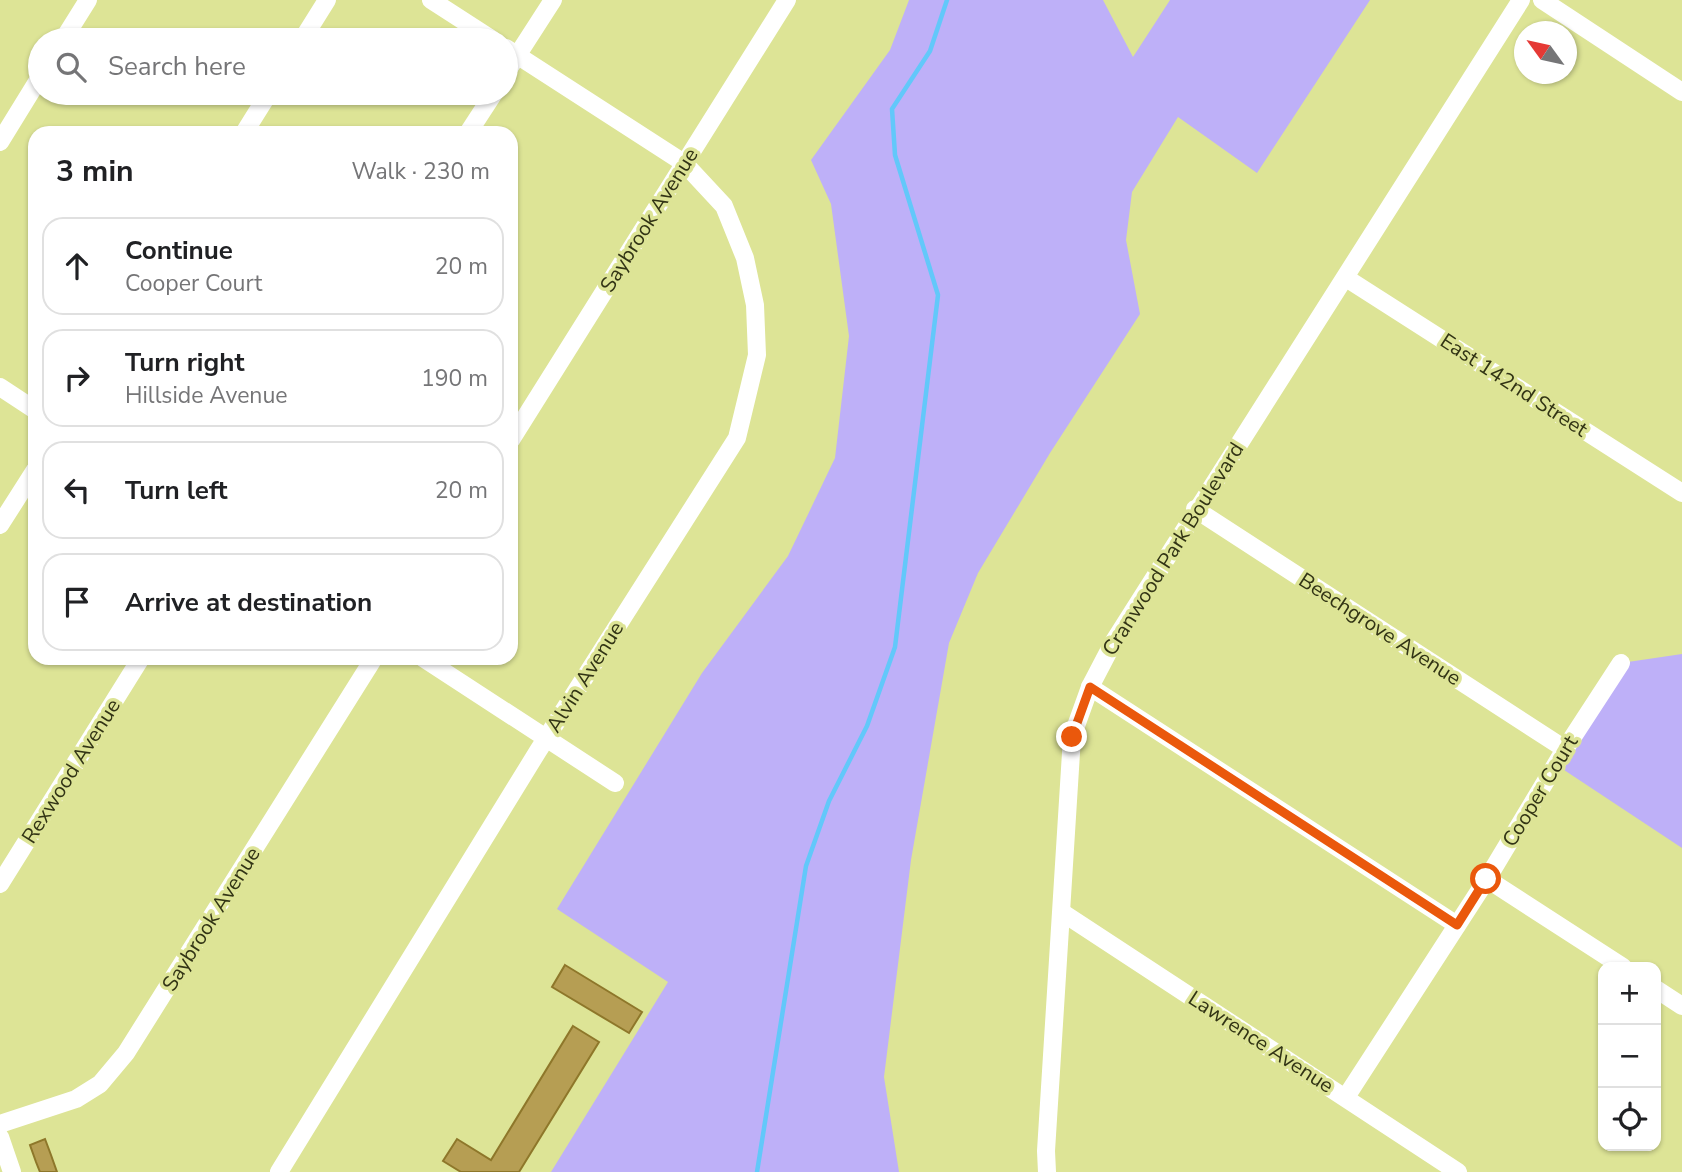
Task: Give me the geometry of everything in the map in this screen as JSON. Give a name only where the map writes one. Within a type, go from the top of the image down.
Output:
[{"type":"street","points":[[70,28],[88,0]]},
{"type":"street","points":[[310,28],[327,0]]},
{"type":"street","points":[[431,0],[474,28]]},
{"type":"street","points":[[518,43],[553,0]]},
{"type":"street","name":"Saybrook Avenue","points":[[518,429],[787,0]]},
{"type":"street","name":"Cranwood Park Boulevard","points":[[1047,1172],[1046,1151],[1072,737],[1090,687],[1114,641],[1195,509],[1346,278],[1521,0]]},
{"type":"street","points":[[1542,0],[1682,92]]},
{"type":"street","name":"Alvin Avenue","points":[[279,1172],[546,738],[737,438],[757,355],[755,305],[745,258],[724,206],[684,163],[518,56]]},
{"type":"street","points":[[0,142],[28,96]]},
{"type":"street","points":[[248,126],[262,105]]},
{"type":"street","points":[[473,126],[486,105]]},
{"type":"street","name":"East 142nd Street","points":[[1346,278],[1682,493]]},
{"type":"street","points":[[0,387],[28,405]]},
{"type":"street","points":[[0,525],[28,481]]},
{"type":"street","name":"Beechgrove Avenue","points":[[1195,509],[1564,749]]},
{"type":"street","name":"Cooper Court","points":[[1346,1097],[1486,879],[1564,749],[1621,663]]},
{"type":"street","name":"Rexwood Avenue","points":[[0,884],[137,665]]},
{"type":"street","name":"Saybrook Avenue","points":[[0,1124],[76,1099],[100,1084],[126,1053],[370,665]]},
{"type":"street","points":[[434,665],[615,783]]},
{"type":"street","points":[[1090,687],[1457,925]]},
{"type":"street","points":[[1486,879],[1615,962]]},
{"type":"street","name":"Lawrence Avenue","points":[[1063,913],[1458,1172]]},
{"type":"street","points":[[1661,992],[1682,1006]]},
{"type":"street","points":[[0,1137],[12,1172]]},
{"type":"shaded area","points":[[909,0],[1103,0],[1133,57],[1170,0],[1370,0],[1257,173],[1178,117],[1132,192],[1126,240],[1140,314],[1050,453],[978,573],[949,643],[911,860],[884,1077],[899,1172],[551,1172],[668,982],[557,909],[702,673],[788,556],[835,458],[849,336],[831,204],[811,160],[890,50]]},
{"type":"shaded area","points":[[1682,654],[1682,848],[1555,764],[1621,663]]},
{"type":"building","points":[[565,965],[642,1012],[629,1033],[552,987]]},
{"type":"building","points":[[573,1026],[599,1042],[519,1172],[461,1172],[443,1161],[457,1139],[491,1160]]},
{"type":"building","points":[[45,1139],[57,1172],[40,1172],[36,1162],[30,1145]]},
{"type":"waterway","points":[[757,1172],[806,866],[829,801],[867,726],[895,647],[938,295],[895,155],[892,109],[930,51],[947,0]]},
{"type":"route","points":[[1072,737],[1090,687],[1457,925],[1486,879]]}]
